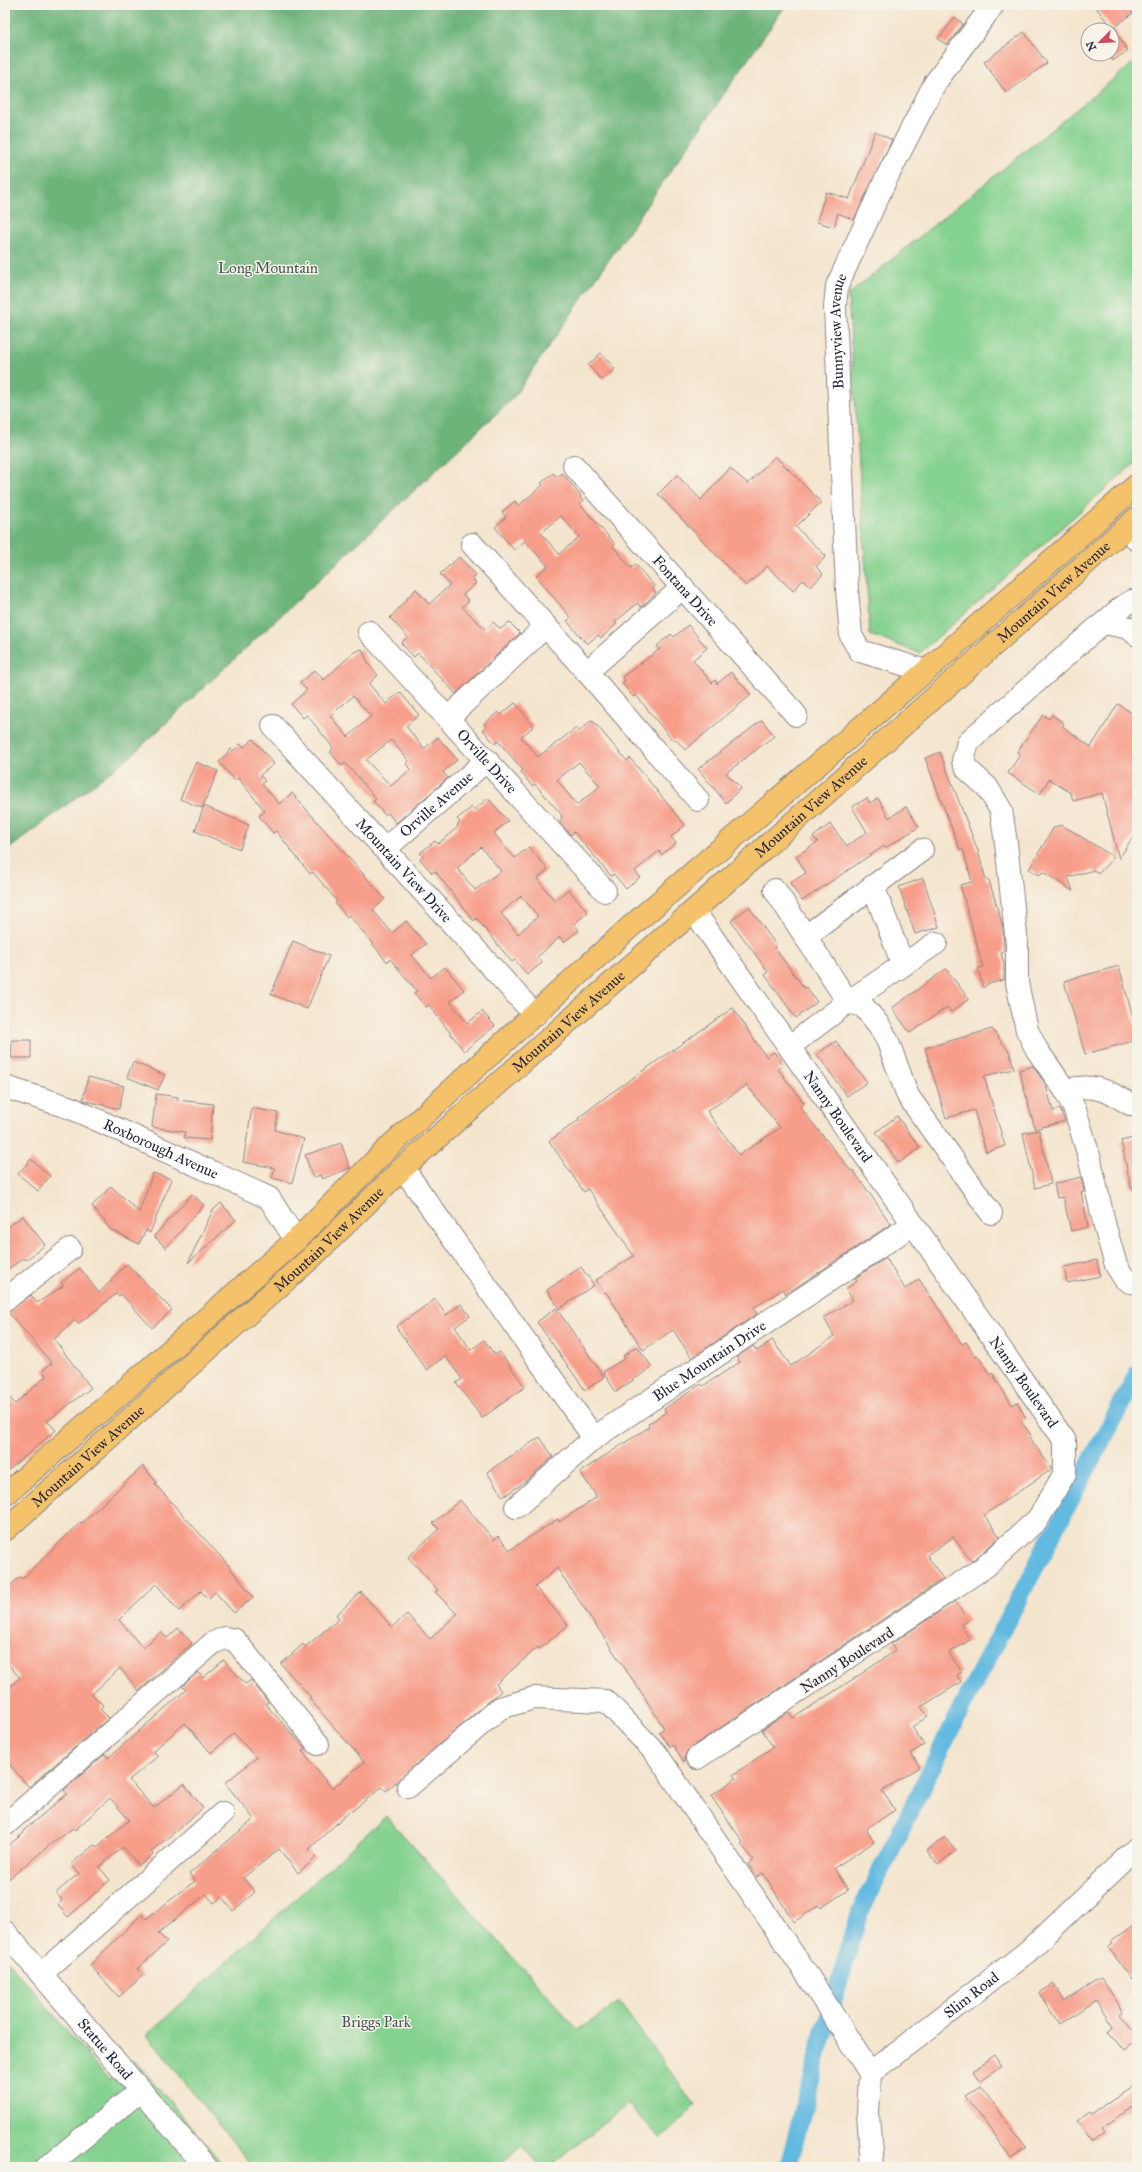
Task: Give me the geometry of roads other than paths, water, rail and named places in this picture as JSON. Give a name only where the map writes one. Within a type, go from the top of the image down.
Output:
[{"type":"main road","name":"Mountain View Avenue","points":[[5,1495],[296,1240],[388,1148],[616,941],[1137,485]]},
{"type":"main road","name":"Mountain View Avenue","points":[[5,1530],[313,1256],[403,1168],[638,960],[1134,528]]},
{"type":"main road","points":[[616,941],[638,960]]},
{"type":"main road","points":[[411,1128],[429,1145]]},
{"type":"street","name":"Bunnyview Avenue","points":[[926,671],[860,651],[851,636],[847,590],[839,438],[835,307],[837,286],[885,181],[935,84],[993,5]]},
{"type":"street","name":"Fontana Drive","points":[[574,466],[796,714]]},
{"type":"street","points":[[472,544],[587,672],[698,800]]},
{"type":"street","points":[[587,672],[683,587]]},
{"type":"street","points":[[1135,598],[1114,611],[1105,622],[968,742],[963,755],[964,765],[987,787],[1001,810],[1017,944],[1017,983],[1027,1030],[1037,1050],[1065,1090],[1075,1110],[1090,1156],[1105,1227],[1116,1265],[1124,1278],[1130,1282],[1137,1282]]},
{"type":"street","points":[[1105,622],[1133,631],[1135,598]]},
{"type":"street","points":[[448,718],[546,626]]},
{"type":"street","name":"Orville Drive","points":[[369,632],[605,891]]},
{"type":"street","name":"Mountain View Drive","points":[[273,726],[535,1015]]},
{"type":"street","name":"Orville Avenue","points":[[385,849],[487,760]]},
{"type":"street","points":[[805,937],[922,850]]},
{"type":"street","points":[[873,886],[903,965]]},
{"type":"street","points":[[775,890],[848,1002],[863,1006],[879,1025],[888,1042],[908,1096],[991,1213]]},
{"type":"street","name":"Nanny Boulevard","points":[[694,911],[790,1046],[912,1225],[1065,1441],[1065,1473],[1038,1519],[986,1566],[932,1604],[697,1758]]},
{"type":"street","points":[[790,1046],[848,1002],[936,943]]},
{"type":"street","points":[[1065,1090],[1082,1086],[1108,1091],[1130,1104]]},
{"type":"street","name":"Roxborough Avenue","points":[[5,1087],[71,1108],[269,1198],[296,1240]]},
{"type":"street","points":[[403,1168],[594,1438]]},
{"type":"street","name":"Blue Mountain Drive","points":[[516,1507],[594,1438],[912,1225]]},
{"type":"street","points":[[5,1300],[70,1249]]},
{"type":"street","points":[[5,1825],[213,1643],[226,1638],[235,1640],[318,1744]]},
{"type":"street","points":[[408,1787],[500,1708],[534,1698],[606,1701],[656,1753],[808,1976],[844,2035],[870,2072],[868,2114],[872,2167]]},
{"type":"street","points":[[41,1974],[223,1813]]},
{"type":"street","name":"Slim Road","points":[[870,2072],[1027,1952],[1137,1848]]},
{"type":"street","name":"Statue Road","points":[[5,1932],[206,2167]]},
{"type":"street","points":[[47,2167],[141,2090]]},
{"type":"waterway","points":[[788,2167],[819,2049],[860,1912],[967,1697],[1137,1374]]},
{"type":"park label","name":"Long Mountain","points":[[268,268]]},
{"type":"park label","name":"Briggs Park","points":[[376,2022]]}]
